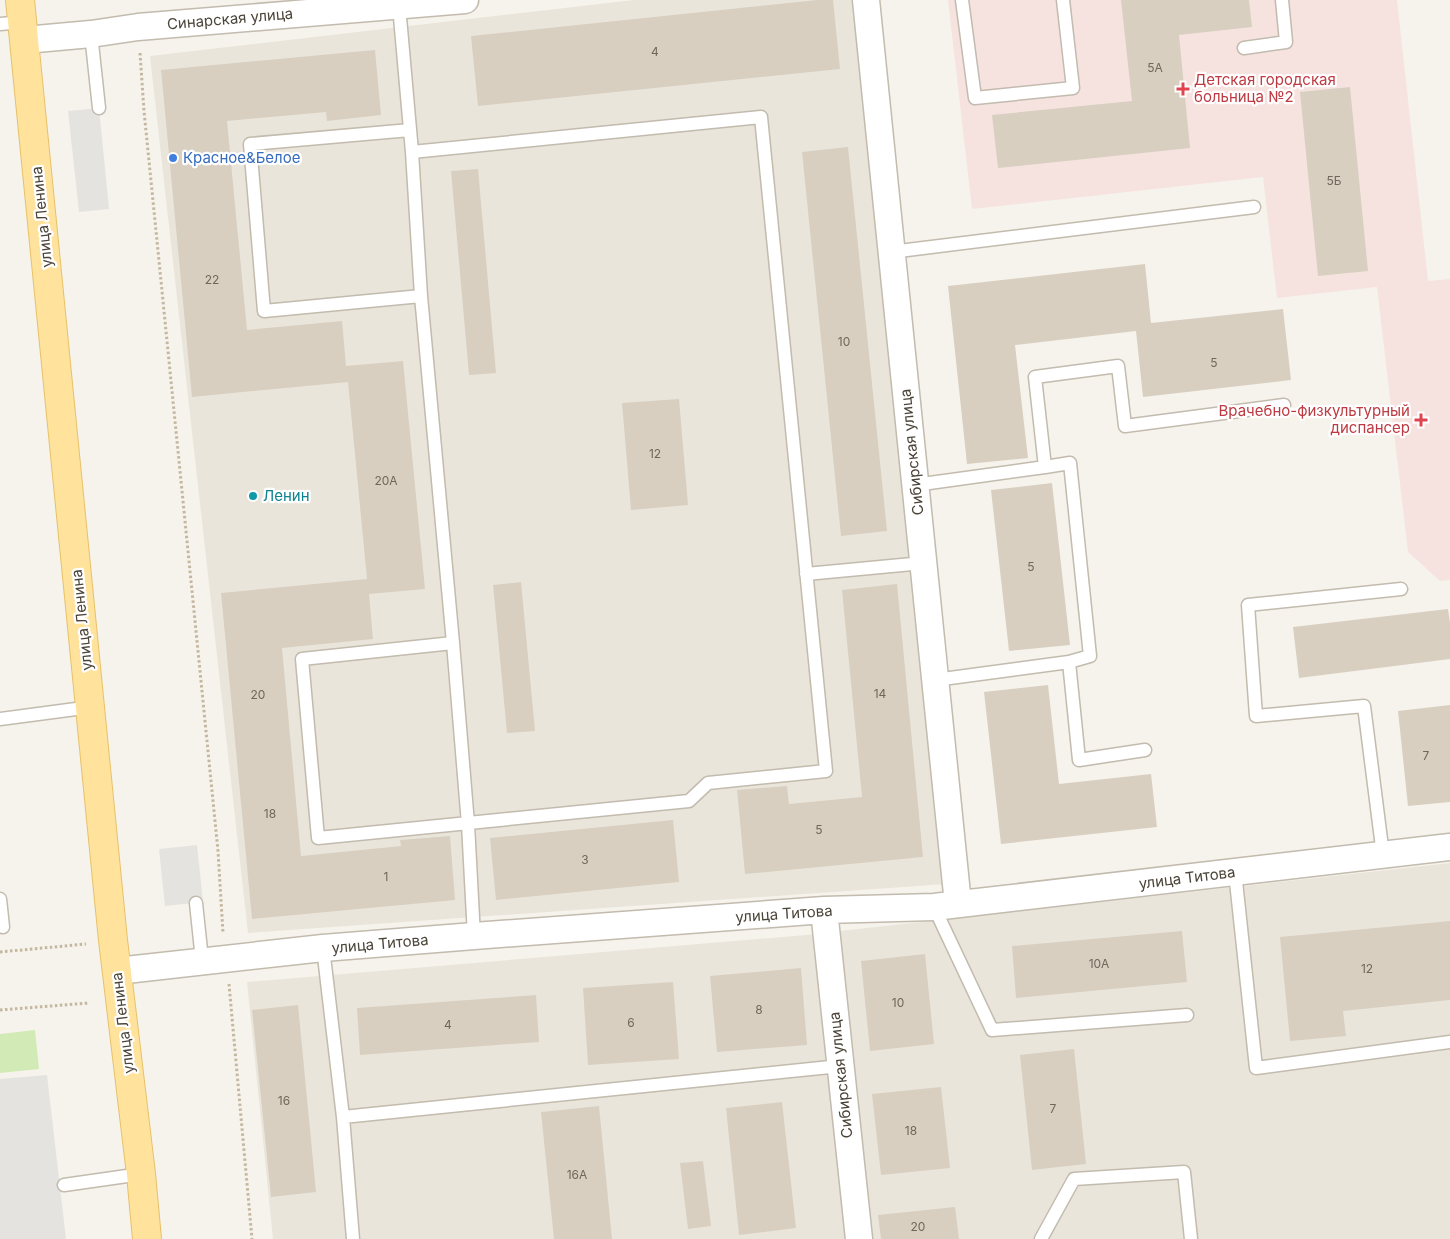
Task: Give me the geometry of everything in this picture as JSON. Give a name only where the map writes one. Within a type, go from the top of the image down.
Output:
[{"type":"main road","name":"улица Ленина","points":[[17,21],[91,708],[113,940],[147,1239]]},
{"type":"street","name":"Синарская улица","points":[[17,21],[91,34],[138,27],[465,0]]},
{"type":"street","name":"Сибирская улица","points":[[866,0],[935,680],[946,906]]},
{"type":"street","name":"улица Титова","points":[[117,971],[324,948],[474,936],[824,910],[946,906],[1450,847]]},
{"type":"street","name":"Сибирская улица","points":[[824,910],[860,1239]]},
{"type":"lane","points":[[962,0],[975,98],[1073,88],[1064,0]]},
{"type":"lane","points":[[1244,48],[1286,42],[1282,0]]},
{"type":"lane","points":[[399,6],[412,152],[421,296],[468,824],[474,936]]},
{"type":"lane","points":[[91,34],[99,108]]},
{"type":"lane","points":[[412,152],[761,117],[826,771],[708,783],[689,801],[318,838],[302,659],[453,643]]},
{"type":"lane","points":[[410,130],[250,144],[264,311],[421,296]]},
{"type":"lane","points":[[891,252],[1254,207]]},
{"type":"lane","points":[[1045,467],[1035,377],[1118,366],[1125,426],[1284,405]]},
{"type":"lane","points":[[915,485],[1070,463],[1090,656],[1069,662],[935,680]]},
{"type":"lane","points":[[806,574],[923,563]]},
{"type":"lane","points":[[1383,855],[1364,706],[1256,716],[1248,605],[1401,588]]},
{"type":"lane","points":[[1069,662],[1079,760],[1145,750]]},
{"type":"lane","points":[[0,719],[91,708]]},
{"type":"lane","points":[[1235,872],[1256,1068],[1450,1042]]},
{"type":"lane","points":[[0,899],[3,926]]},
{"type":"lane","points":[[196,903],[214,959]]},
{"type":"lane","points":[[946,906],[992,1030],[1187,1015]]},
{"type":"lane","points":[[324,948],[343,1116],[353,1239]]},
{"type":"lane","points":[[343,1116],[840,1066]]},
{"type":"lane","points":[[1041,1239],[1074,1179],[1184,1172],[1191,1239]]},
{"type":"lane","points":[[64,1184],[141,1174]]},
{"type":"path","points":[[138,27],[144,111],[218,851],[222,926],[214,959],[252,1239]]},
{"type":"path","points":[[0,952],[86,944]]},
{"type":"path","points":[[0,1010],[88,1003]]},
{"type":"shaded area","points":[[634,0],[853,0],[946,884],[248,933],[150,56]]},
{"type":"shaded area","name":"Детская городская больница №2","points":[[948,0],[1397,0],[1428,281],[1450,279],[1450,580],[1440,581],[1408,552],[1377,287],[1277,298],[1263,177],[972,209]]},
{"type":"shaded area","points":[[99,108],[109,209],[79,212],[68,111]]},
{"type":"shaded area","points":[[197,845],[203,902],[165,906],[159,849]]},
{"type":"shaded area","points":[[1450,863],[1450,1239],[873,1239],[840,931]]},
{"type":"shaded area","points":[[818,934],[852,1239],[273,1239],[247,982]]},
{"type":"shaded area","points":[[47,1075],[66,1239],[0,1239],[0,1079]]},
{"type":"green space","points":[[35,1030],[39,1069],[0,1073],[0,1034]]},
{"type":"building","points":[[817,0],[833,0],[840,69],[478,106],[471,36]]},
{"type":"building","points":[[1121,0],[1249,0],[1252,27],[1179,35],[1190,148],[998,168],[992,115],[1132,101]]},
{"type":"building","points":[[375,50],[381,115],[327,121],[326,112],[227,121],[247,330],[342,321],[346,366],[403,361],[425,589],[369,594],[373,639],[282,648],[301,856],[401,846],[400,840],[450,836],[455,900],[252,919],[221,593],[367,579],[348,382],[192,397],[161,70]]},
{"type":"building","points":[[1350,87],[1368,271],[1318,276],[1300,92]]},
{"type":"building","points":[[848,147],[887,531],[841,536],[802,152]]},
{"type":"building","points":[[478,169],[496,373],[469,375],[451,171]]},
{"type":"building","points":[[1145,264],[1151,323],[1283,309],[1291,380],[1143,397],[1136,331],[1015,345],[1028,458],[967,464],[948,286]]},
{"type":"building","points":[[679,399],[688,505],[631,510],[622,403]]},
{"type":"building","points":[[1052,483],[1070,645],[1009,651],[991,490]]},
{"type":"building","points":[[521,582],[535,731],[507,733],[493,585]]},
{"type":"building","points":[[897,584],[923,857],[745,874],[737,790],[787,786],[789,804],[862,797],[842,590]]},
{"type":"building","points":[[1448,609],[1450,659],[1299,678],[1293,627]]},
{"type":"building","points":[[1048,685],[1059,784],[1151,774],[1157,827],[1001,844],[984,692]]},
{"type":"building","points":[[1450,705],[1450,802],[1408,806],[1398,711]]},
{"type":"building","points":[[673,820],[679,882],[496,900],[490,838]]},
{"type":"building","points":[[1450,921],[1450,1000],[1343,1011],[1346,1036],[1290,1041],[1280,937]]},
{"type":"building","points":[[1182,931],[1187,982],[1016,998],[1012,946]]},
{"type":"building","points":[[925,954],[934,1044],[870,1051],[861,961]]},
{"type":"building","points":[[801,968],[807,1045],[717,1052],[710,976]]},
{"type":"building","points":[[673,982],[679,1059],[588,1065],[583,988]]},
{"type":"building","points":[[536,995],[539,1042],[360,1055],[357,1008]]},
{"type":"building","points":[[298,1005],[316,1192],[271,1197],[252,1010]]},
{"type":"building","points":[[1074,1049],[1086,1164],[1032,1170],[1020,1055]]},
{"type":"building","points":[[941,1087],[950,1168],[881,1175],[872,1094]]},
{"type":"building","points":[[782,1102],[796,1228],[739,1235],[726,1108]]},
{"type":"building","points":[[599,1106],[612,1239],[554,1239],[541,1112]]},
{"type":"building","points":[[703,1161],[711,1226],[688,1229],[680,1163]]},
{"type":"building","points":[[955,1207],[959,1239],[881,1239],[878,1215]]},
{"type":"place","name":"Детская городская больница №2","points":[[1183,89]]},
{"type":"place","name":"Красное&Белое","points":[[173,158]]},
{"type":"place","name":"Врачебно-физкультурный диспансер","points":[[1421,420]]},
{"type":"place","name":"Ленин","points":[[253,496]]}]
